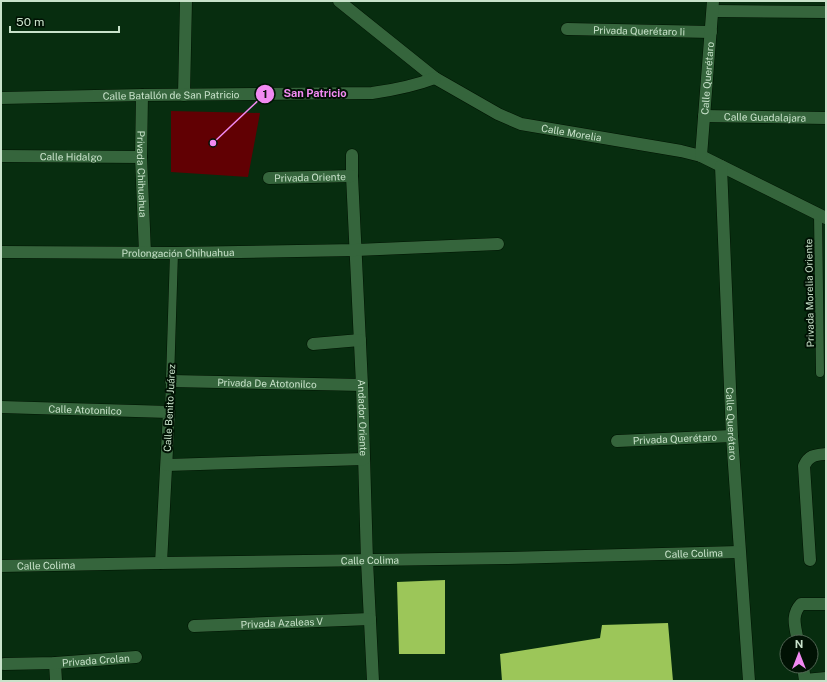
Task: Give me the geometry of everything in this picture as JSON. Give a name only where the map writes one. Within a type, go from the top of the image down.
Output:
[{"type":"street","points":[[184,95],[186,1]]},
{"type":"street","name":"Calle Morelia","points":[[339,1],[435,78],[498,114],[521,124],[681,151],[701,156],[822,216]]},
{"type":"street","points":[[713,6],[826,12]]},
{"type":"street","name":"Calle Querétaro","points":[[701,156],[713,6]]},
{"type":"street","name":"Privada Querétaro Ii","points":[[567,29],[711,32]]},
{"type":"street","name":"Calle Batallón de San Patricio","points":[[1,98],[372,93],[396,90],[435,78]]},
{"type":"street","name":"Privada Chihuahua","points":[[142,95],[141,157],[145,253]]},
{"type":"street","name":"Calle Guadalajara","points":[[704,116],[826,118]]},
{"type":"street","name":"Andador Oriente","points":[[352,154],[362,385],[367,561],[373,681]]},
{"type":"street","name":"Calle Hidalgo","points":[[1,156],[141,157]]},
{"type":"street","name":"Calle Querétaro","points":[[721,166],[732,436],[749,681]]},
{"type":"street","name":"Privada Oriente","points":[[269,178],[352,176]]},
{"type":"street","points":[[356,250],[498,244]]},
{"type":"street","name":"Prolongación Chihuahua","points":[[1,252],[174,253],[356,250]]},
{"type":"street","points":[[313,344],[360,340]]},
{"type":"street","name":"Privada De Atotonilco","points":[[171,381],[362,385]]},
{"type":"street","name":"Calle Atotonilco","points":[[1,407],[170,412]]},
{"type":"street","name":"Calle Benito Juárez","points":[[161,563],[170,412]]},
{"type":"street","name":"Privada Querétaro","points":[[617,442],[732,436]]},
{"type":"street","points":[[810,560],[804,466],[807,459],[813,456],[826,454]]},
{"type":"street","points":[[167,466],[364,459]]},
{"type":"street","name":"Calle Colima","points":[[1,566],[367,561],[740,552]]},
{"type":"street","points":[[797,634],[794,617],[801,604],[826,604]]},
{"type":"street","name":"Privada Azaleas V","points":[[194,626],[370,619]]},
{"type":"street","name":"Privada Crolan","points":[[4,664],[56,663],[136,657]]},
{"type":"street","name":"Privada Crolan","points":[[56,663],[56,681]]},
{"type":"street","points":[[805,680],[826,678]]},
{"type":"lane","name":"Privada Morelia Oriente","points":[[820,373],[822,216]]},
{"type":"lane","name":"Calle Benito Juárez","points":[[170,412],[174,253]]},
{"type":"shaded area","points":[[171,111],[260,113],[248,177],[171,172]]},
{"type":"building","points":[[445,580],[445,654],[399,654],[397,582]]},
{"type":"building","points":[[668,623],[673,681],[502,681],[500,654],[600,638],[602,625]]},
{"type":"place","name":"San Patricio","points":[[213,143]]}]
